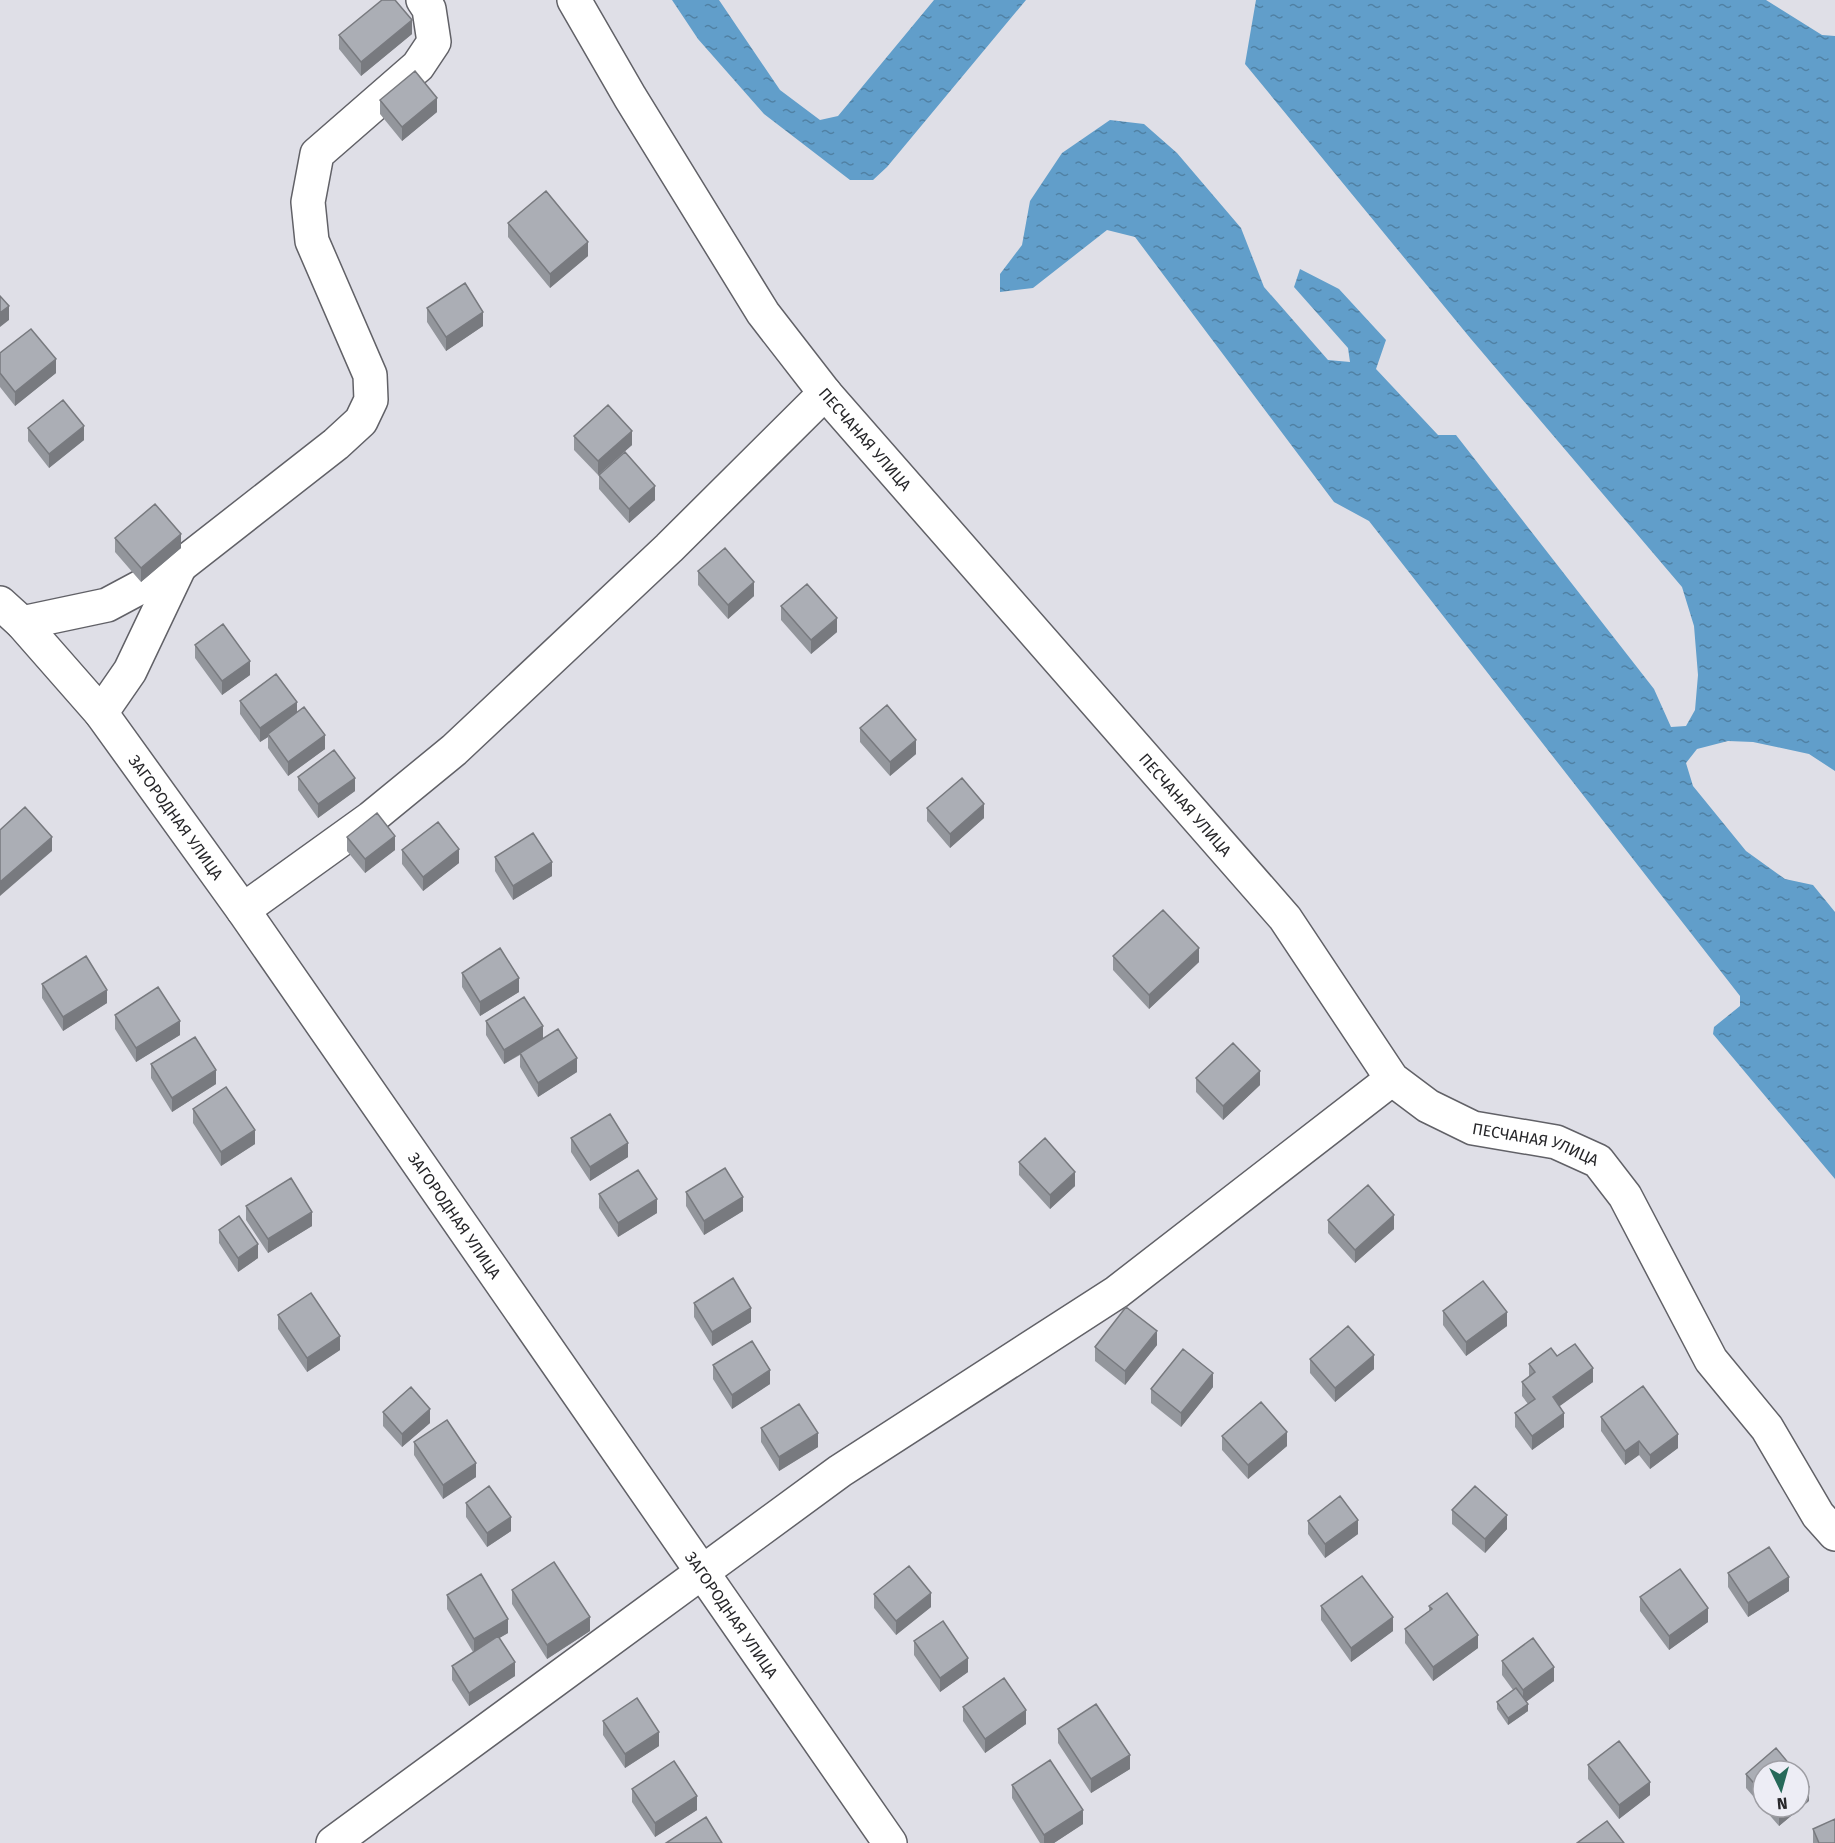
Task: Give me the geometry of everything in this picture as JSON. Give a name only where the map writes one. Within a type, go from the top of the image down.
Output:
[{"type":"street","points":[[11,613],[107,605],[180,566],[336,444],[361,421],[371,400],[370,375],[312,241],[308,202],[317,154],[418,66],[434,42],[429,9],[423,0]]},
{"type":"street","name":"ПЕСЧАНАЯ УЛИЦА","points":[[574,0],[630,97],[763,313],[825,393],[1286,918],[1392,1079],[1428,1106],[1473,1128],[1556,1142],[1598,1161],[1625,1197],[1711,1360],[1767,1428],[1818,1515],[1835,1534]]},
{"type":"street","points":[[243,909],[371,818],[454,750],[669,548],[825,393]]},
{"type":"street","points":[[101,713],[130,671],[180,566]]},
{"type":"street","name":"ЗАГОРОДНАЯ УЛИЦА","points":[[11,613],[101,713],[243,909],[890,1843]]},
{"type":"street","points":[[333,1843],[840,1471],[1117,1292],[1392,1079]]},
{"type":"water","points":[[672,0],[719,0],[780,90],[820,120],[838,116],[934,0],[1026,0],[887,167],[873,180],[850,180],[764,114],[698,39]]},
{"type":"water","points":[[1256,0],[1766,0],[1822,35],[1835,36],[1835,771],[1809,754],[1753,742],[1728,741],[1697,749],[1686,763],[1693,786],[1746,851],[1785,879],[1813,885],[1835,912],[1835,1179],[1713,1034],[1714,1027],[1740,1006],[1740,996],[1369,521],[1334,502],[1135,237],[1107,230],[1033,288],[1000,292],[1000,274],[1022,245],[1030,201],[1062,153],[1110,120],[1144,124],[1177,153],[1241,228],[1264,287],[1328,360],[1350,362],[1348,348],[1294,287],[1300,269],[1339,289],[1386,340],[1376,369],[1438,435],[1456,435],[1654,689],[1671,727],[1686,726],[1695,710],[1698,675],[1694,626],[1682,587],[1471,339],[1245,64]]},
{"type":"building","points":[[382,0],[395,0],[412,20],[361,62],[339,35]]},
{"type":"building","points":[[415,71],[437,98],[402,127],[380,100]]},
{"type":"building","points":[[546,191],[588,242],[550,274],[508,223]]},
{"type":"building","points":[[465,283],[483,312],[446,337],[427,308]]},
{"type":"building","points":[[0,296],[9,306],[0,313]]},
{"type":"building","points":[[31,329],[56,359],[15,392],[0,373],[0,353]]},
{"type":"building","points":[[63,400],[84,426],[49,454],[28,428]]},
{"type":"building","points":[[608,405],[632,431],[598,461],[574,436]]},
{"type":"building","points":[[625,452],[655,486],[629,509],[599,475]]},
{"type":"building","points":[[155,504],[181,534],[141,568],[115,538]]},
{"type":"building","points":[[725,548],[754,582],[728,605],[698,571]]},
{"type":"building","points":[[807,584],[837,618],[811,640],[781,606]]},
{"type":"building","points":[[223,624],[250,661],[222,681],[195,645]]},
{"type":"building","points":[[276,674],[297,702],[260,728],[240,701]]},
{"type":"building","points":[[887,705],[916,740],[890,762],[860,728]]},
{"type":"building","points":[[304,707],[325,735],[288,762],[268,734]]},
{"type":"building","points":[[334,750],[355,778],[318,804],[298,777]]},
{"type":"building","points":[[962,778],[984,804],[950,834],[927,808]]},
{"type":"building","points":[[25,807],[52,837],[0,882],[0,830]]},
{"type":"building","points":[[377,813],[395,836],[365,859],[347,837]]},
{"type":"building","points":[[438,822],[459,849],[423,877],[402,850]]},
{"type":"building","points":[[533,833],[552,862],[513,886],[495,857]]},
{"type":"building","points":[[1163,910],[1199,948],[1149,995],[1113,956]]},
{"type":"building","points":[[500,948],[519,978],[480,1002],[462,973]]},
{"type":"building","points":[[86,956],[107,990],[63,1017],[42,984]]},
{"type":"building","points":[[158,987],[180,1021],[136,1048],[115,1015]]},
{"type":"building","points":[[524,997],[543,1026],[504,1050],[486,1021]]},
{"type":"building","points":[[558,1029],[577,1058],[538,1083],[520,1053]]},
{"type":"building","points":[[195,1037],[216,1070],[172,1098],[151,1064]]},
{"type":"building","points":[[1233,1043],[1260,1071],[1223,1106],[1196,1078]]},
{"type":"building","points":[[226,1087],[255,1130],[221,1152],[193,1109]]},
{"type":"building","points":[[610,1114],[628,1143],[590,1167],[571,1138]]},
{"type":"building","points":[[1045,1138],[1075,1172],[1050,1195],[1019,1162]]},
{"type":"building","points":[[725,1168],[743,1197],[704,1221],[686,1192]]},
{"type":"building","points":[[638,1170],[657,1199],[618,1223],[599,1194]]},
{"type":"building","points":[[291,1178],[312,1212],[268,1239],[246,1206]]},
{"type":"building","points":[[1368,1185],[1394,1215],[1355,1250],[1328,1220]]},
{"type":"building","points":[[239,1216],[258,1244],[238,1258],[219,1230]]},
{"type":"building","points":[[733,1278],[751,1308],[712,1332],[694,1303]]},
{"type":"building","points":[[1483,1281],[1507,1312],[1466,1342],[1443,1311]]},
{"type":"building","points":[[311,1293],[340,1336],[307,1358],[278,1315]]},
{"type":"building","points":[[1126,1307],[1157,1331],[1125,1371],[1095,1347]]},
{"type":"building","points":[[1348,1326],[1374,1355],[1335,1388],[1310,1359]]},
{"type":"building","points":[[752,1341],[770,1370],[732,1395],[713,1365]]},
{"type":"building","points":[[1575,1344],[1593,1368],[1553,1397],[1564,1413],[1532,1436],[1515,1413],[1535,1399],[1522,1382],[1535,1372],[1529,1364],[1551,1348],[1557,1356]]},
{"type":"building","points":[[1183,1349],[1213,1373],[1181,1413],[1151,1389]]},
{"type":"building","points":[[1643,1386],[1678,1434],[1650,1455],[1639,1441],[1625,1451],[1601,1417]]},
{"type":"building","points":[[411,1387],[430,1409],[402,1434],[383,1412]]},
{"type":"building","points":[[1261,1402],[1287,1432],[1248,1465],[1222,1436]]},
{"type":"building","points":[[799,1404],[818,1433],[779,1457],[761,1428]]},
{"type":"building","points":[[447,1420],[476,1463],[443,1485],[414,1442]]},
{"type":"building","points":[[489,1486],[511,1517],[487,1533],[466,1503]]},
{"type":"building","points":[[1475,1486],[1507,1515],[1485,1539],[1452,1510]]},
{"type":"building","points":[[1340,1496],[1358,1520],[1325,1544],[1308,1521]]},
{"type":"building","points":[[1769,1547],[1789,1577],[1748,1603],[1728,1573]]},
{"type":"building","points":[[554,1562],[590,1617],[547,1645],[512,1590]]},
{"type":"building","points":[[909,1566],[931,1593],[896,1621],[874,1594]]},
{"type":"building","points":[[1680,1569],[1708,1608],[1669,1636],[1640,1597]]},
{"type":"building","points":[[481,1574],[508,1619],[474,1639],[447,1595]]},
{"type":"building","points":[[1362,1576],[1393,1617],[1351,1648],[1321,1606]]},
{"type":"building","points":[[1447,1593],[1478,1635],[1433,1667],[1405,1629],[1432,1609],[1429,1606]]},
{"type":"building","points":[[943,1621],[968,1658],[940,1678],[914,1641]]},
{"type":"building","points":[[498,1636],[515,1662],[469,1693],[452,1666]]},
{"type":"building","points":[[1533,1638],[1554,1667],[1523,1690],[1502,1661]]},
{"type":"building","points":[[1004,1678],[1026,1710],[985,1739],[963,1707]]},
{"type":"building","points":[[1516,1688],[1528,1704],[1508,1718],[1497,1702]]},
{"type":"building","points":[[637,1698],[659,1732],[625,1754],[603,1721]]},
{"type":"building","points":[[1096,1704],[1130,1755],[1091,1779],[1058,1729]]},
{"type":"building","points":[[1619,1741],[1650,1782],[1619,1805],[1588,1765]]},
{"type":"building","points":[[1776,1748],[1785,1759],[1763,1759]]},
{"type":"building","points":[[1050,1760],[1083,1810],[1044,1835],[1012,1785]]},
{"type":"building","points":[[674,1761],[697,1796],[655,1823],[632,1789]]},
{"type":"building","points":[[1751,1770],[1751,1780],[1746,1774]]},
{"type":"building","points":[[706,1817],[722,1843],[666,1843]]},
{"type":"building","points":[[1835,1819],[1835,1843],[1819,1843],[1813,1829]]},
{"type":"building","points":[[1607,1821],[1624,1843],[1577,1843]]}]
